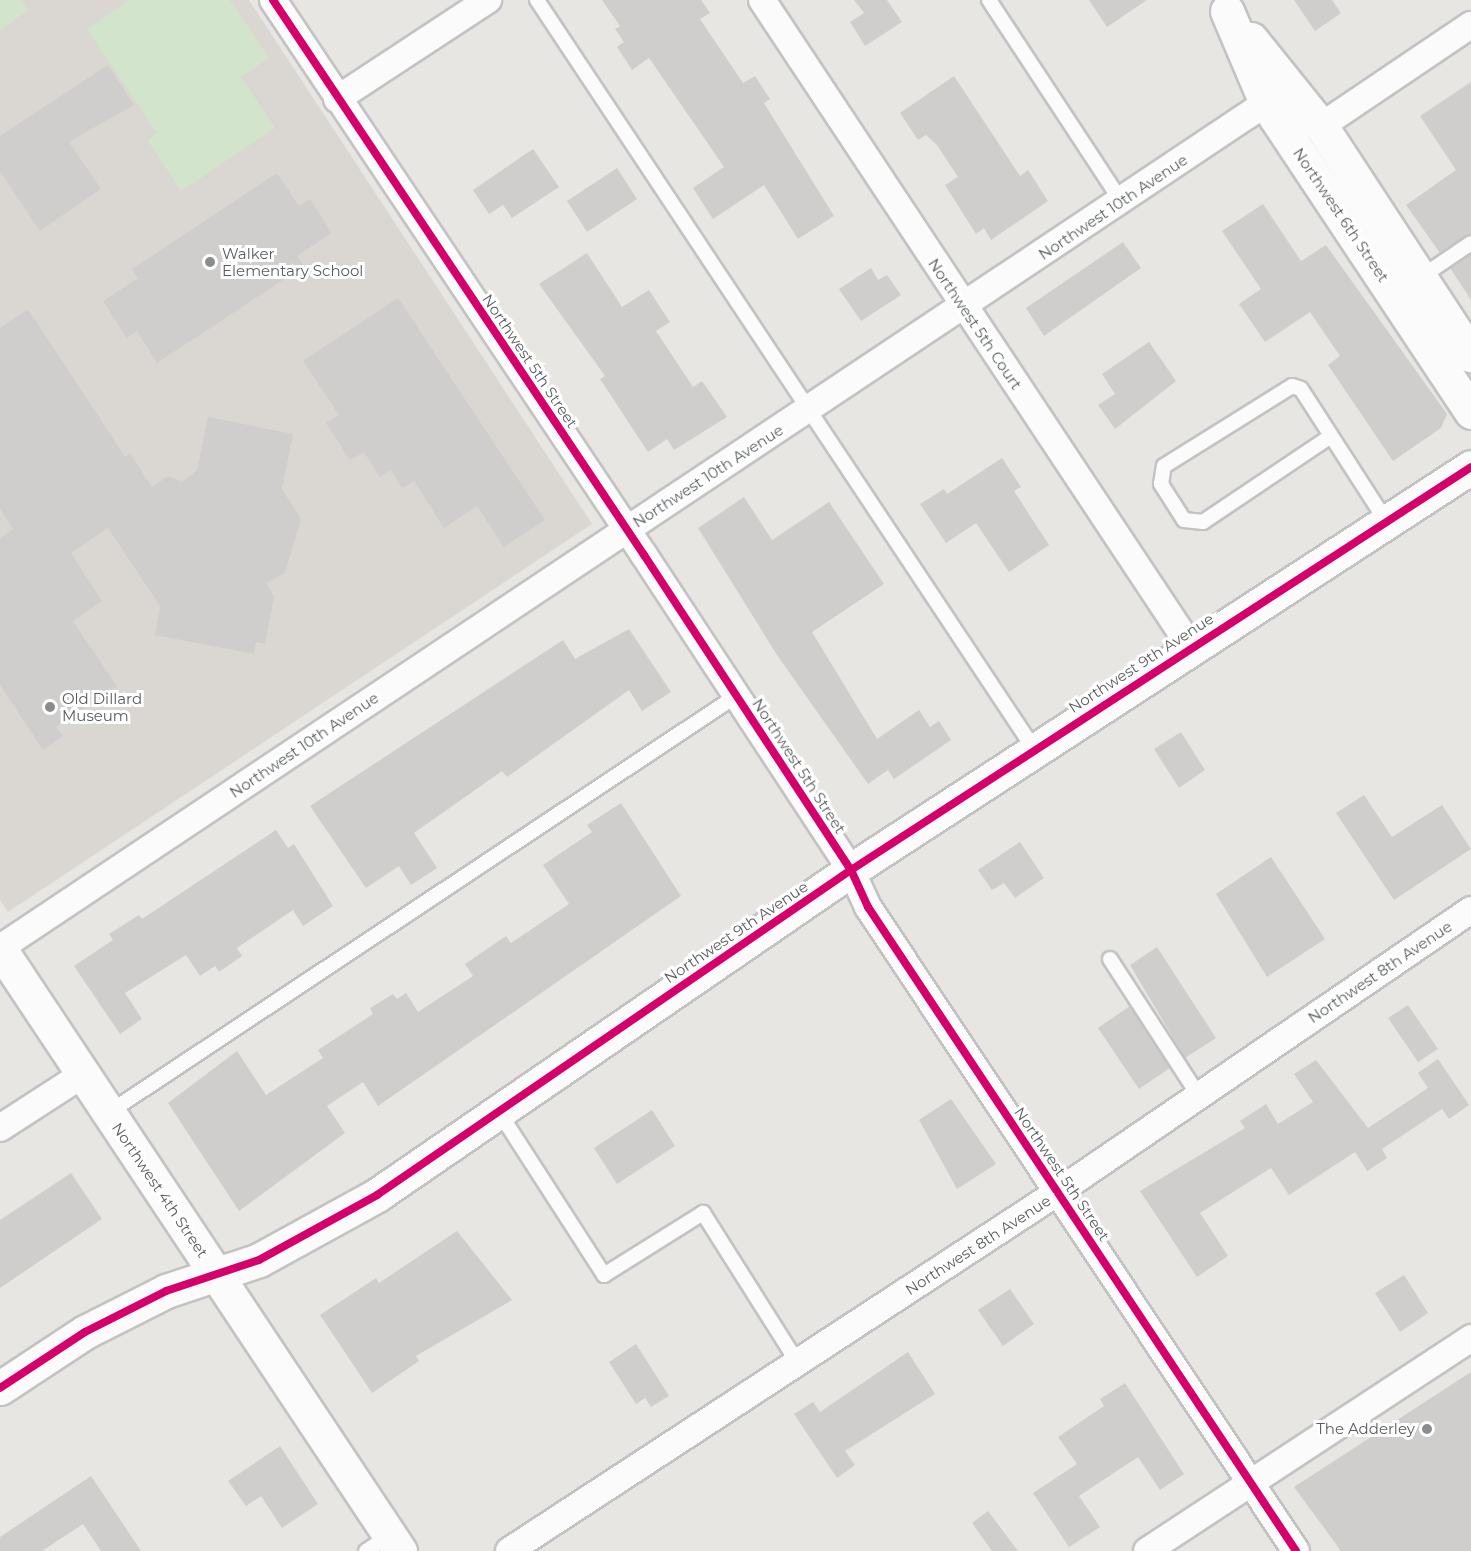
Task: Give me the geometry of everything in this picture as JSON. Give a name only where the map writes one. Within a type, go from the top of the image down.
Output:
[{"type":"main road","name":"Northwest 6th Street","points":[[1224,5],[1266,103],[1471,412]]},
{"type":"main road","name":"Northwest 6th Street","points":[[1224,5],[1321,126],[1471,355]]},
{"type":"main road","name":"Northwest 9th Avenue","points":[[0,1388],[95,1327],[166,1291],[259,1260],[377,1195],[851,870],[1190,646],[1471,467]]},
{"type":"main road","name":"Northwest 4th Street","points":[[0,949],[217,1275],[385,1546]]},
{"type":"street","name":"Northwest 5th Street","points":[[273,0],[627,530],[851,870],[868,907],[1296,1551]]},
{"type":"street","points":[[337,99],[488,0]]},
{"type":"street","name":"Northwest 5th Court","points":[[762,0],[1190,646]]},
{"type":"street","points":[[1321,126],[1471,25]]},
{"type":"street","name":"Northwest 10th Avenue","points":[[0,949],[964,307],[1266,103]]},
{"type":"street","name":"Northwest 8th Avenue","points":[[509,1551],[1058,1192],[1471,910]]},
{"type":"street","points":[[0,1128],[82,1075]]},
{"type":"street","points":[[1147,1551],[1471,1338]]},
{"type":"lane","points":[[537,0],[807,411],[1034,749]]},
{"type":"lane","points":[[989,0],[1121,201]]},
{"type":"lane","points":[[1420,278],[1471,243]]},
{"type":"lane","points":[[1331,436],[1203,522],[1184,520],[1161,484],[1164,466],[1283,387],[1301,389],[1386,521]]},
{"type":"lane","points":[[108,1113],[736,696]]},
{"type":"lane","points":[[1110,959],[1199,1096]]},
{"type":"lane","points":[[498,1110],[604,1275],[703,1213],[798,1363]]},
{"type":"shaded area","name":"Walker Elementary School","points":[[0,0],[249,0],[592,524],[8,912],[0,900]]},
{"type":"green space","points":[[0,0],[21,0],[28,10],[0,31]]},
{"type":"green space","points":[[129,0],[230,0],[269,58],[241,77],[275,128],[181,191],[147,140],[157,133],[87,29]]},
{"type":"building","points":[[602,0],[701,0],[710,13],[700,19],[743,83],[755,76],[770,99],[764,103],[834,216],[798,239],[764,185],[713,219],[693,188],[724,167],[649,58],[632,70],[617,47],[624,42],[615,29],[620,26]]},
{"type":"building","points":[[854,0],[887,0],[902,22],[865,46],[850,22],[864,13]]},
{"type":"building","points":[[1089,0],[1147,0],[1107,27]]},
{"type":"building","points":[[1294,0],[1332,0],[1341,13],[1315,31]]},
{"type":"building","points":[[108,65],[134,105],[69,142],[101,189],[40,231],[0,171],[0,136]]},
{"type":"building","points":[[954,76],[1020,176],[1028,170],[1048,201],[991,240],[984,228],[976,234],[945,185],[958,177],[937,145],[926,135],[918,140],[900,113]]},
{"type":"building","points":[[1471,82],[1471,234],[1440,253],[1406,205],[1456,170],[1420,116]]},
{"type":"building","points":[[533,149],[559,187],[512,218],[503,205],[489,214],[473,190]]},
{"type":"building","points":[[617,168],[637,199],[587,232],[567,201]]},
{"type":"building","points":[[277,173],[299,206],[310,199],[332,233],[297,256],[304,266],[157,363],[137,331],[127,338],[103,301],[138,278],[132,269]]},
{"type":"building","points":[[1263,204],[1301,261],[1326,245],[1447,414],[1441,428],[1393,461],[1328,365],[1340,356],[1310,312],[1265,342],[1239,304],[1261,289],[1222,231]]},
{"type":"building","points":[[1123,242],[1141,268],[1044,336],[1026,308]]},
{"type":"building","points":[[587,253],[622,307],[649,290],[670,322],[656,331],[693,387],[702,381],[727,417],[674,450],[667,439],[648,452],[600,379],[605,376],[539,284]]},
{"type":"building","points":[[1471,254],[1471,300],[1450,268]]},
{"type":"building","points":[[871,268],[878,280],[887,275],[901,295],[861,321],[839,289]]},
{"type":"building","points":[[398,298],[545,520],[504,547],[477,506],[444,528],[414,481],[402,488],[391,470],[380,477],[364,452],[350,460],[326,423],[339,415],[303,361]]},
{"type":"building","points":[[28,309],[125,457],[130,453],[152,487],[168,476],[182,482],[197,470],[208,417],[293,434],[282,489],[301,519],[285,573],[266,583],[274,596],[265,644],[256,642],[254,654],[155,635],[160,606],[108,528],[71,553],[102,601],[73,621],[117,686],[56,727],[63,736],[43,750],[0,685],[0,538],[13,529],[0,509],[0,328]]},
{"type":"building","points":[[1149,342],[1176,381],[1115,429],[1098,405],[1115,394],[1102,374]]},
{"type":"building","points":[[1002,458],[1021,487],[1014,491],[1049,545],[1009,572],[976,523],[946,543],[920,504],[944,489],[947,494]]},
{"type":"building","points":[[744,497],[772,540],[829,502],[884,584],[812,632],[877,739],[919,710],[930,727],[939,721],[951,740],[894,779],[888,770],[868,784],[777,655],[698,528]]},
{"type":"building","points":[[629,629],[671,692],[642,711],[629,690],[507,777],[502,771],[414,833],[437,868],[411,885],[399,866],[366,888],[310,806],[563,640],[575,659]]},
{"type":"building","points":[[1181,732],[1205,770],[1179,788],[1154,749]]},
{"type":"building","points":[[1364,795],[1392,837],[1442,805],[1471,849],[1394,900],[1336,813]]},
{"type":"building","points":[[621,803],[681,896],[378,1106],[363,1082],[327,1106],[345,1133],[239,1211],[168,1103],[237,1051],[266,1095],[323,1058],[318,1050],[373,1014],[370,1008],[393,994],[397,999],[406,993],[418,1012],[473,976],[465,964],[506,936],[511,943],[569,904],[543,865],[592,832],[587,825]]},
{"type":"building","points":[[276,830],[288,848],[294,844],[333,906],[303,926],[293,910],[237,948],[242,956],[219,972],[215,966],[200,976],[186,955],[125,993],[142,1019],[120,1034],[74,966],[113,940],[109,934],[139,915],[142,919]]},
{"type":"building","points":[[1020,842],[1044,878],[1015,898],[1004,883],[992,890],[978,870]]},
{"type":"building","points":[[1271,857],[1325,939],[1267,977],[1216,894]]},
{"type":"building","points":[[1157,947],[1216,1038],[1185,1058],[1130,965]]},
{"type":"building","points":[[1408,1005],[1438,1049],[1418,1062],[1388,1018]]},
{"type":"building","points":[[1130,1006],[1170,1068],[1139,1089],[1098,1028]]},
{"type":"building","points":[[1438,1059],[1469,1105],[1449,1119],[1442,1109],[1382,1149],[1387,1158],[1367,1171],[1355,1152],[1289,1195],[1271,1168],[1200,1213],[1228,1256],[1197,1277],[1140,1191],[1245,1128],[1240,1121],[1266,1104],[1278,1124],[1313,1102],[1294,1074],[1316,1060],[1368,1128],[1428,1088],[1418,1073]]},
{"type":"building","points":[[951,1099],[996,1164],[957,1189],[919,1120]]},
{"type":"building","points":[[652,1110],[675,1146],[617,1184],[594,1148]]},
{"type":"building","points":[[71,1173],[102,1219],[0,1288],[0,1220]]},
{"type":"building","points":[[457,1231],[512,1300],[416,1356],[419,1361],[372,1393],[320,1315],[376,1278],[379,1283]]},
{"type":"building","points":[[1404,1275],[1428,1313],[1400,1332],[1375,1293]]},
{"type":"building","points":[[1010,1289],[1034,1324],[1003,1346],[978,1310]]},
{"type":"building","points":[[636,1344],[669,1396],[651,1407],[645,1398],[636,1404],[609,1362]]},
{"type":"building","points":[[908,1352],[935,1394],[845,1451],[855,1465],[837,1478],[794,1414],[813,1402],[820,1412]]},
{"type":"building","name":"The Adderley","points":[[1471,1372],[1471,1551],[1341,1551],[1294,1487]]},
{"type":"building","points":[[1125,1383],[1184,1474],[1160,1490],[1138,1457],[1079,1496],[1100,1527],[1069,1547],[1033,1493],[1077,1464],[1058,1437],[1104,1406],[1100,1399]]},
{"type":"building","points":[[280,1446],[318,1504],[282,1528],[261,1496],[246,1506],[228,1481]]},
{"type":"building","points":[[91,1476],[141,1551],[101,1551],[83,1524],[42,1551],[0,1551],[0,1537]]},
{"type":"building","points":[[988,1511],[1018,1551],[992,1551],[972,1523]]},
{"type":"cycle path","points":[[273,0],[644,555],[851,870],[868,907],[1296,1551]]},
{"type":"cycle path","points":[[0,1388],[85,1332],[166,1291],[259,1260],[377,1195],[851,870],[1471,467]]},
{"type":"place","name":"Walker Elementary School","points":[[210,262]]},
{"type":"place","name":"Old Dillard Museum","points":[[50,707]]},
{"type":"place","name":"The Adderley","points":[[1427,1429]]}]
